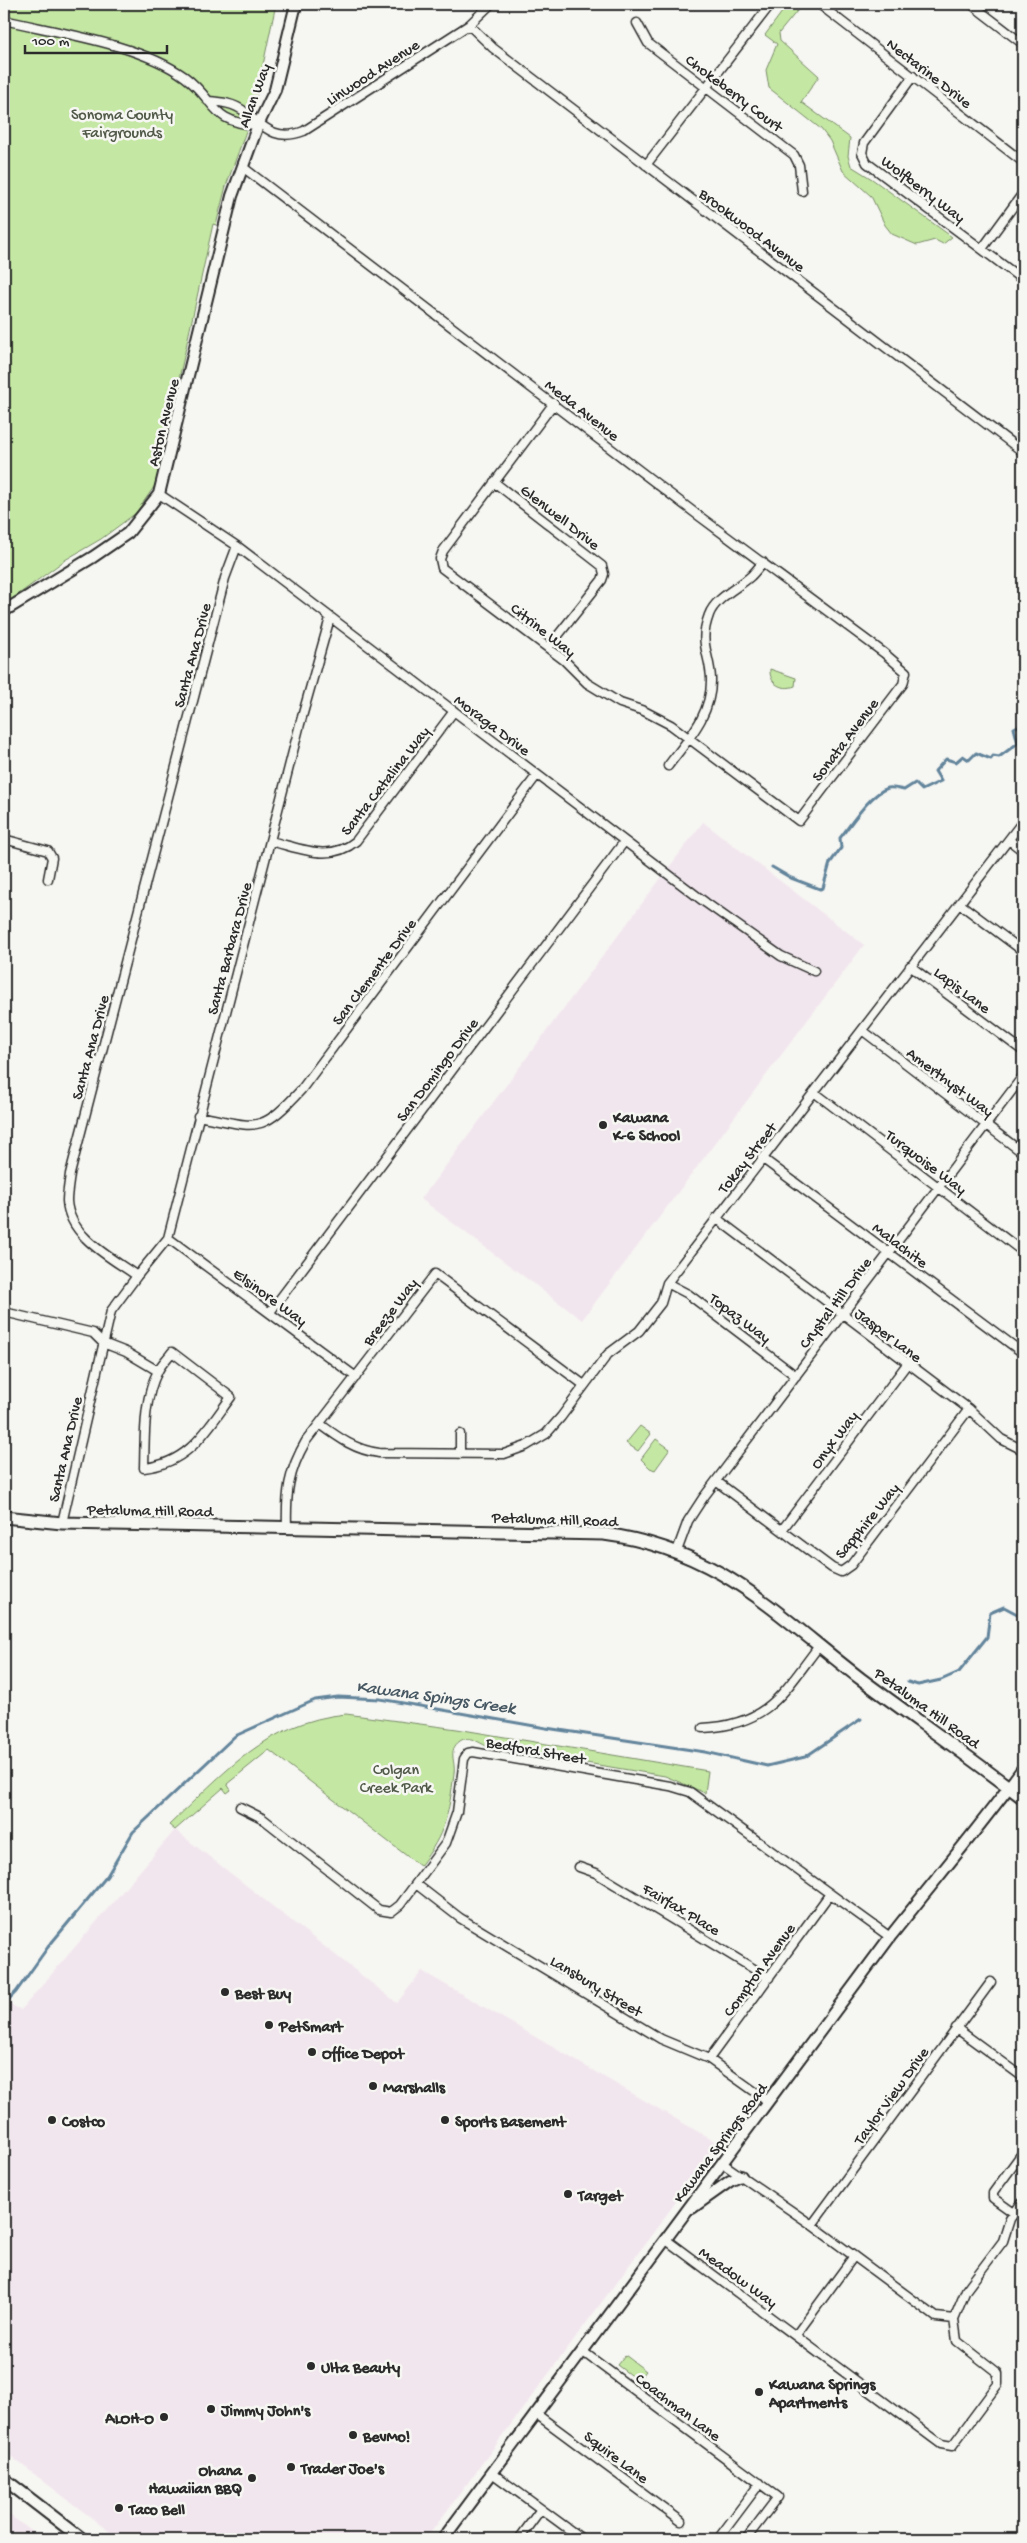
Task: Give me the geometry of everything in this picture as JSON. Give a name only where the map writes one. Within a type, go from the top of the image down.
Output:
[{"type":"main road","name":"Petaluma Hill Road","points":[[4,1517],[62,1523],[604,1534],[628,1537],[677,1551],[704,1563],[742,1586],[819,1646],[1023,1798]]},
{"type":"main road","points":[[4,2479],[82,2539]]},
{"type":"street","name":"Allan Way","points":[[244,168],[258,125],[275,90],[296,4]]},
{"type":"street","name":"Linwood Avenue","points":[[4,20],[112,45],[146,58],[186,78],[220,116],[240,124],[258,125],[286,135],[304,131],[469,25],[491,4]]},
{"type":"street","points":[[646,165],[771,4]]},
{"type":"street","name":"Nectarine Drive","points":[[819,4],[1023,162]]},
{"type":"street","points":[[971,4],[1023,44]]},
{"type":"street","name":"Chokeberry Court","points":[[637,22],[648,43],[794,155],[799,165],[802,190]]},
{"type":"street","name":"Brookwood Avenue","points":[[469,25],[493,48],[1023,452]]},
{"type":"street","name":"Wolfberry Way","points":[[913,76],[864,143],[862,153],[867,163],[1023,280]]},
{"type":"street","name":"Linwood Avenue","points":[[208,101],[225,102],[241,110],[258,125]]},
{"type":"street","name":"Meda Avenue","points":[[244,168],[906,672]]},
{"type":"street","name":"Aston Avenue","points":[[4,611],[128,532],[159,494],[232,196],[244,168]]},
{"type":"street","points":[[982,249],[1023,193]]},
{"type":"street","name":"Citrine Way","points":[[554,403],[443,551],[440,559],[442,568],[548,648],[587,683],[620,703],[659,718],[799,821]]},
{"type":"street","name":"Glenwell Drive","points":[[494,482],[602,566],[604,574],[602,580],[548,648]]},
{"type":"street","name":"Moraga Drive","points":[[159,494],[237,546],[624,842],[766,947],[796,964],[814,971]]},
{"type":"street","name":"Santa Ana Drive","points":[[62,1523],[111,1311],[137,1276],[89,1241],[74,1223],[67,1203],[70,1174],[225,578],[237,546]]},
{"type":"street","points":[[668,766],[688,739],[708,706],[711,678],[704,645],[709,613],[718,602],[751,576],[763,562]]},
{"type":"street","name":"Santa Barbara Drive","points":[[137,1276],[168,1238],[198,1116],[330,618]]},
{"type":"street","name":"Sonata Avenue","points":[[799,821],[903,684],[906,672]]},
{"type":"street","name":"Santa Catalina Way","points":[[270,841],[318,853],[334,854],[346,850],[356,841],[454,711]]},
{"type":"street","name":"San Clemente Drive","points":[[198,1116],[248,1126],[268,1122],[285,1108],[301,1090],[537,775]]},
{"type":"street","name":"Tokay Street","points":[[320,1424],[349,1444],[364,1451],[504,1454],[526,1446],[546,1434],[608,1354],[639,1331],[650,1318],[661,1303],[667,1283],[1023,821]]},
{"type":"street","points":[[4,839],[48,851],[52,858],[48,879]]},
{"type":"street","points":[[1009,840],[1023,851]]},
{"type":"street","name":"San Domingo Drive","points":[[270,1312],[624,842]]},
{"type":"street","points":[[960,904],[1023,951]]},
{"type":"street","name":"Lapis Lane","points":[[910,966],[1023,1051]]},
{"type":"street","name":"Amerthyst Way","points":[[862,1030],[1023,1153]]},
{"type":"street","name":"Crystal Hill Drive","points":[[677,1551],[688,1521],[716,1481],[1023,1076]]},
{"type":"street","name":"Turquoise Way","points":[[814,1092],[1023,1252]]},
{"type":"street","name":"Malachite","points":[[762,1158],[1023,1353]]},
{"type":"street","name":"Jasper Lane","points":[[716,1218],[969,1410],[1002,1439],[1023,1450]]},
{"type":"street","name":"Elsinore Way","points":[[168,1238],[356,1377]]},
{"type":"street","name":"Breeze Way","points":[[287,1528],[288,1480],[296,1459],[306,1441],[434,1274],[584,1385]]},
{"type":"street","name":"Topaz Way","points":[[667,1283],[688,1294],[796,1376]]},
{"type":"street","points":[[4,1312],[93,1333],[103,1344],[126,1352],[158,1371]]},
{"type":"street","points":[[172,1352],[231,1397],[199,1440],[182,1456],[162,1466],[144,1468],[145,1423],[151,1392],[158,1371],[172,1352]]},
{"type":"street","name":"Onyx Way","points":[[782,1530],[907,1364]]},
{"type":"street","name":"Sapphire Way","points":[[716,1481],[832,1568],[841,1572],[847,1569],[969,1410]]},
{"type":"street","points":[[460,1434],[460,1454]]},
{"type":"street","points":[[704,1728],[726,1727],[761,1714],[776,1702],[819,1646]]},
{"type":"street","name":"Bedford Street","points":[[240,1806],[262,1818],[379,1910],[391,1912],[400,1905],[446,1843],[453,1827],[464,1759],[468,1754],[474,1752],[670,1786],[690,1792],[829,1895],[890,1937]]},
{"type":"street","name":"Kawana Springs Road","points":[[443,2539],[890,1937],[943,1869],[968,1843],[1023,1768]]},
{"type":"street","name":"Fairfax Place","points":[[579,1867],[596,1873],[769,1978]]},
{"type":"street","name":"Lansbury Street","points":[[416,1884],[460,1918],[661,2039],[709,2059],[768,2101]]},
{"type":"street","name":"Compton Avenue","points":[[709,2059],[829,1895]]},
{"type":"street","name":"Taylor View Drive","points":[[812,2225],[991,1982]]},
{"type":"street","points":[[956,2028],[1023,2077]]},
{"type":"street","points":[[1014,2213],[993,2198],[993,2193],[1023,2152]]},
{"type":"street","points":[[722,2163],[812,2225],[936,2317],[954,2320],[966,2290],[1003,2241],[1010,2218],[1023,2201]]},
{"type":"street","points":[[684,2215],[730,2181],[741,2176]]},
{"type":"street","name":"Meadow Way","points":[[665,2239],[941,2444],[952,2446],[998,2384],[998,2373],[957,2340],[954,2320]]},
{"type":"street","points":[[796,2335],[854,2256]]},
{"type":"street","name":"Coachman Lane","points":[[582,2350],[778,2496],[746,2539]]},
{"type":"street","name":"Squire Lane","points":[[536,2413],[682,2521]]},
{"type":"street","points":[[492,2473],[582,2539]]},
{"type":"street","points":[[718,2539],[760,2483]]},
{"type":"street","points":[[519,2539],[541,2509]]},
{"type":"shaded area","name":"Kawana K-6 School","points":[[703,822],[864,945],[582,1320],[421,1199]]},
{"type":"shaded area","points":[[175,1830],[397,2003],[422,1971],[719,2144],[426,2539],[119,2539],[4,2451],[4,2001],[21,2010]]},
{"type":"shaded area","points":[[4,2511],[30,2530],[42,2539],[4,2539]]},
{"type":"green space","name":"Sonoma County Fairgrounds","points":[[4,4],[276,4],[253,112],[226,186],[216,225],[213,224],[156,484],[136,513],[101,539],[65,560],[4,605]]},
{"type":"green space","points":[[788,4],[802,5],[779,33],[780,41],[819,76],[801,102],[850,138],[848,156],[851,166],[952,237],[943,244],[935,240],[917,245],[892,234],[885,225],[871,196],[843,171],[830,141],[821,129],[769,88],[766,70],[777,44],[765,35]]},
{"type":"green space","points":[[770,669],[796,678],[795,686],[785,688],[777,685],[772,679]]},
{"type":"green space","points":[[640,1426],[651,1434],[638,1451],[626,1443]]},
{"type":"green space","points":[[656,1439],[670,1449],[655,1470],[650,1468],[641,1459]]},
{"type":"green space","name":"Colgan Creek Park","points":[[346,1714],[457,1729],[708,1771],[705,1793],[665,1776],[489,1747],[475,1740],[464,1739],[456,1745],[453,1752],[454,1773],[448,1812],[435,1844],[420,1866],[269,1750],[227,1784],[231,1790],[227,1793],[223,1788],[175,1830],[169,1825],[228,1769],[269,1739],[292,1727],[318,1719]]},
{"type":"green space","points":[[625,2355],[646,2371],[638,2381],[617,2365]]},
{"type":"waterway","points":[[772,867],[791,878],[820,889],[823,888],[830,863],[841,848],[840,838],[862,810],[881,791],[888,788],[904,790],[915,783],[922,790],[941,781],[935,771],[946,759],[956,762],[963,756],[969,760],[976,753],[991,759],[993,756],[999,757],[1018,743],[1014,728],[1018,726],[1023,731]]},
{"type":"waterway","name":"Kawana Spings Creek","points":[[908,1682],[918,1685],[941,1680],[959,1672],[987,1637],[990,1613],[1004,1607],[1019,1615],[1023,1609]]},
{"type":"waterway","name":"Kawana Spings Creek","points":[[4,2004],[16,1992],[48,1947],[107,1876],[133,1832],[235,1736],[315,1700],[338,1697],[380,1699],[546,1728],[705,1752],[767,1766],[805,1757],[861,1719]]},
{"type":"place","name":"Kawana K-6 School","points":[[603,1125]]},
{"type":"place","name":"Best Buy","points":[[225,1992]]},
{"type":"place","name":"PetSmart","points":[[269,2025]]},
{"type":"place","name":"Office Depot","points":[[312,2052]]},
{"type":"place","name":"Marshalls","points":[[373,2086]]},
{"type":"place","name":"Costco","points":[[52,2120]]},
{"type":"place","name":"Sports Basement","points":[[445,2120]]},
{"type":"place","name":"Target","points":[[568,2194]]},
{"type":"place","name":"Ulta Beauty","points":[[311,2366]]},
{"type":"place","name":"Kawana Springs Apartments","points":[[759,2392]]},
{"type":"place","name":"Jimmy John's","points":[[211,2409]]},
{"type":"place","name":"ALOH-O","points":[[164,2417]]},
{"type":"place","name":"BevMo!","points":[[353,2435]]},
{"type":"place","name":"Trader Joe's","points":[[291,2467]]},
{"type":"place","name":"Ohana Hawaiian BBQ","points":[[252,2478]]},
{"type":"place","name":"Taco Bell","points":[[119,2508]]}]
